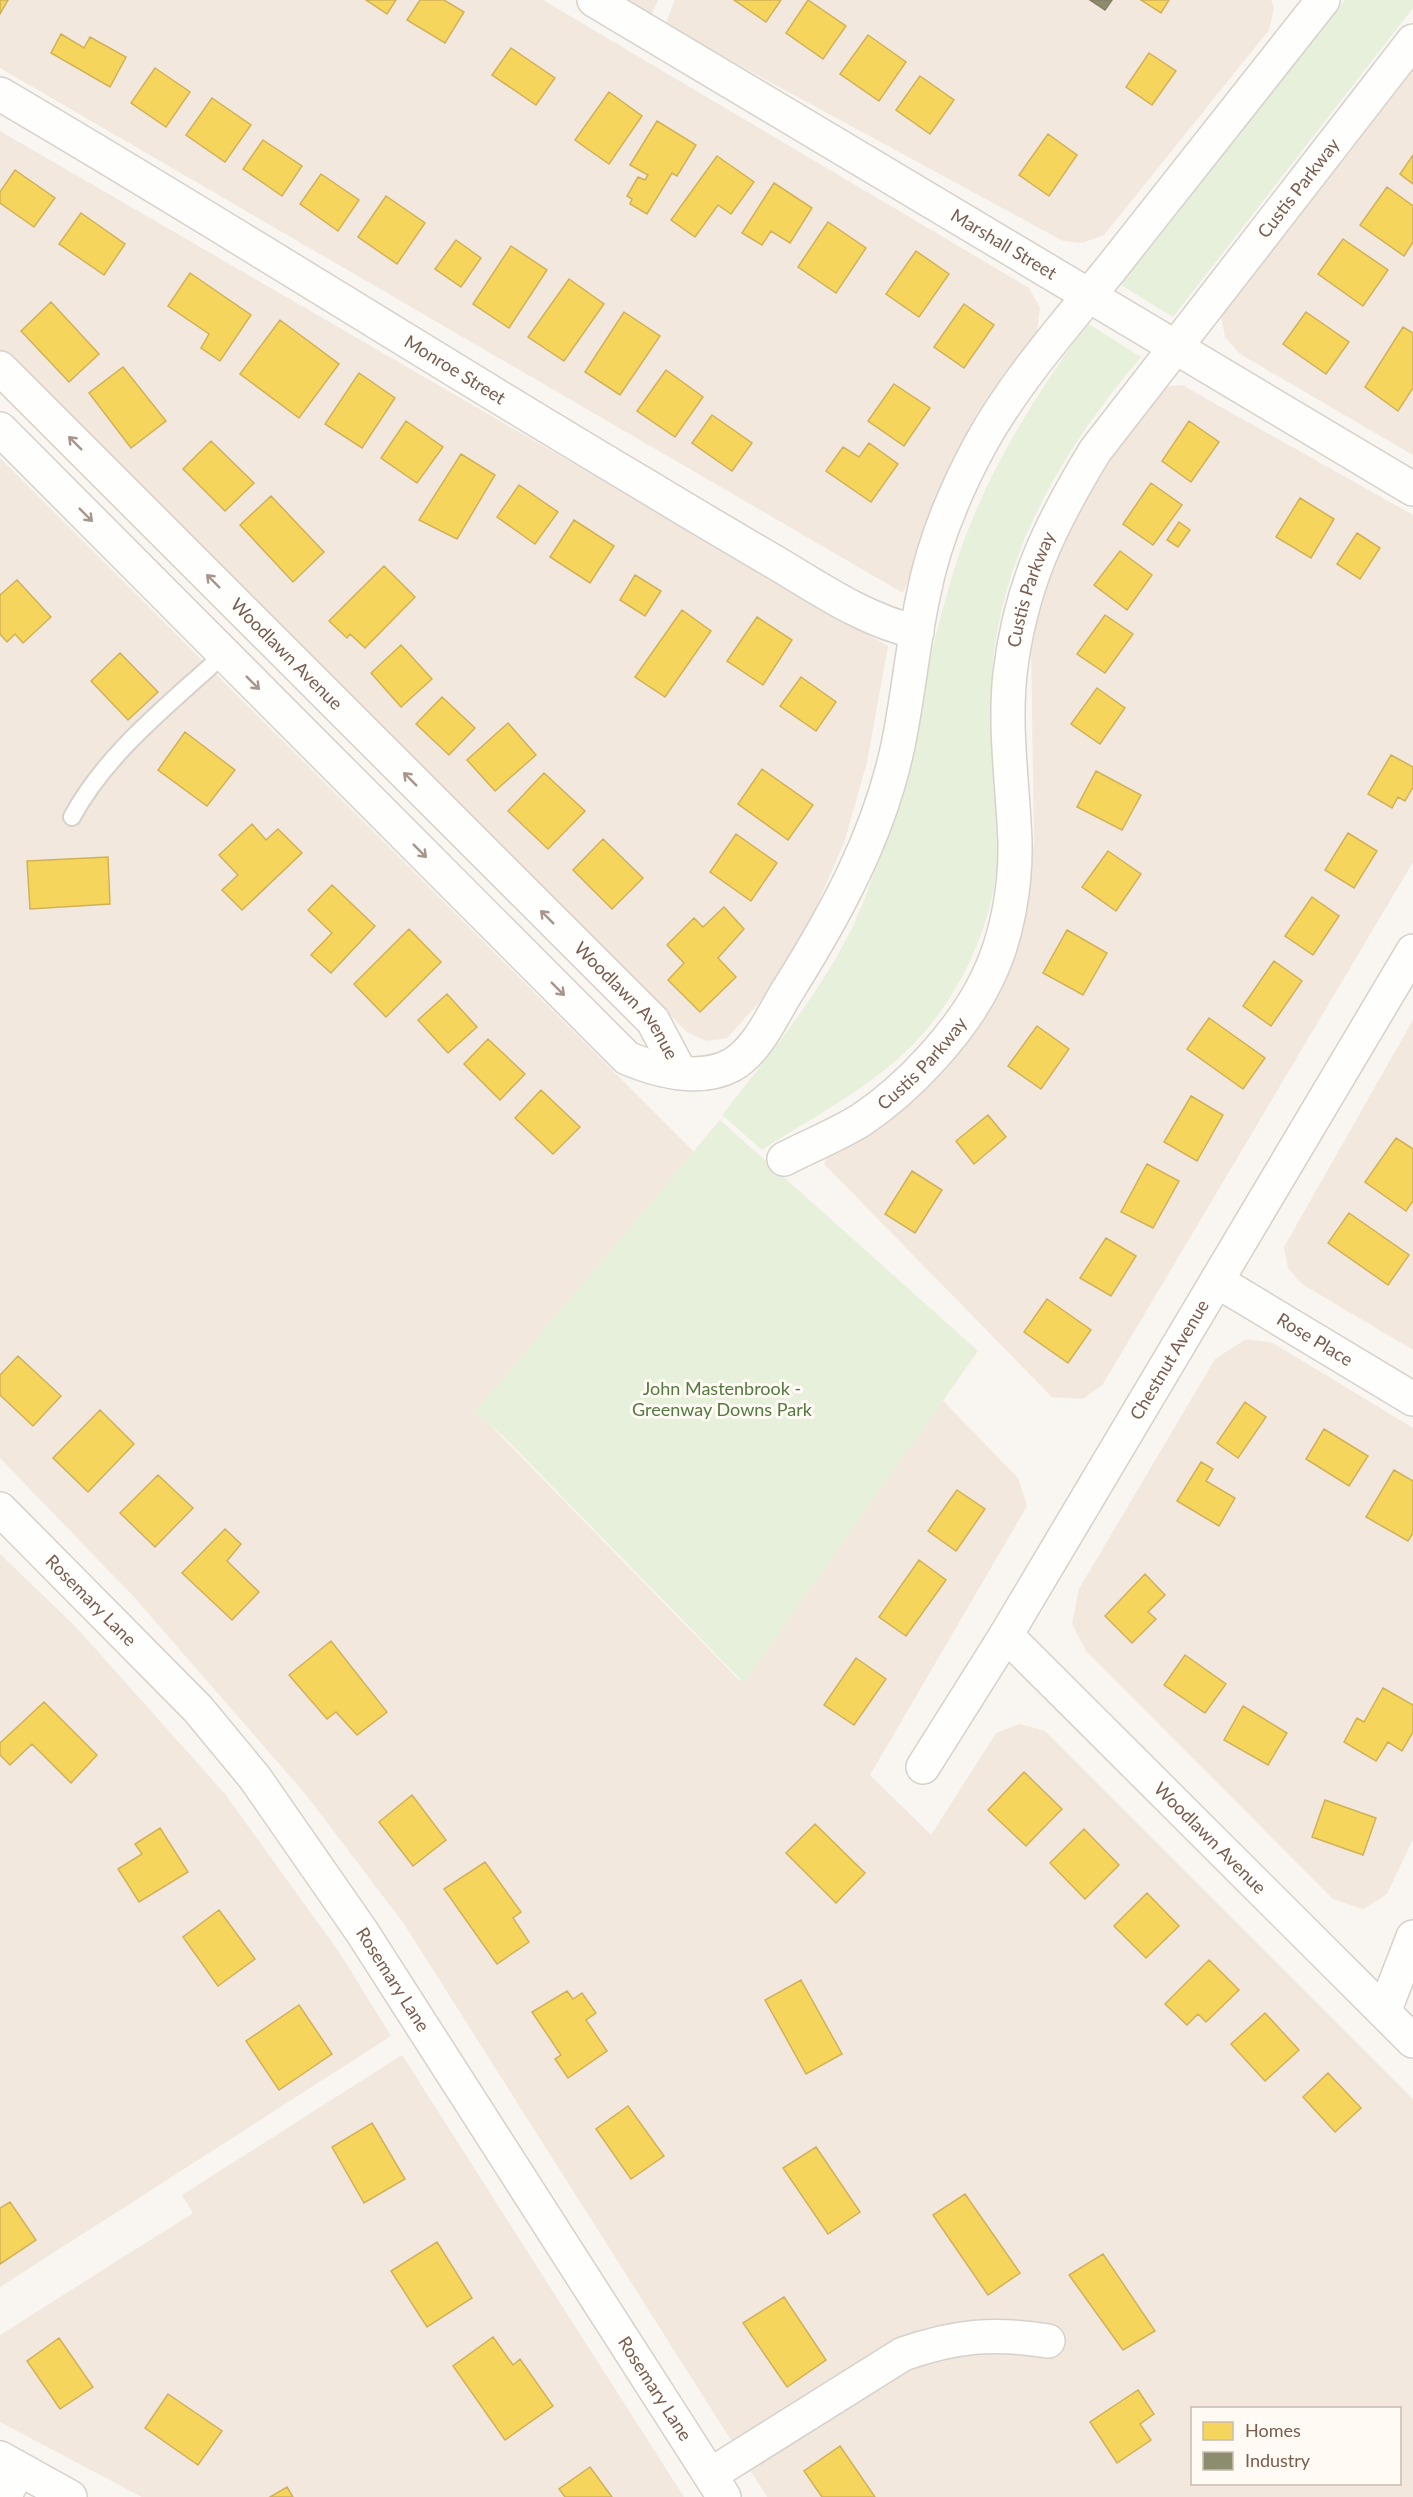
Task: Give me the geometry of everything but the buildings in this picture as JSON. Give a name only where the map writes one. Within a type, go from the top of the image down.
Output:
[{"type":"street","name":"Marshall Street","points":[[594,0],[1413,489]]},
{"type":"street","points":[[680,1072],[713,1072],[734,1064],[751,1049],[810,954],[854,875],[879,815],[897,752],[917,632],[935,550],[954,496],[982,442],[1017,388],[1323,0]]},
{"type":"street","name":"Custis Parkway","points":[[784,1159],[861,1119],[921,1069],[962,1019],[987,979],[1003,934],[1013,879],[1015,843],[1009,707],[1010,674],[1022,604],[1039,553],[1066,499],[1095,451],[1413,41]]},
{"type":"street","name":"Monroe Street","points":[[0,94],[148,180],[321,290],[549,429],[836,599],[887,625],[917,632]]},
{"type":"street","name":"Woodlawn Avenue","points":[[0,368],[653,1021],[680,1072]]},
{"type":"street","name":"Woodlawn Avenue","points":[[0,429],[627,1058],[650,1068],[680,1072]]},
{"type":"street","points":[[147,576],[179,546]]},
{"type":"street","name":"Chestnut Avenue","points":[[923,1767],[1005,1635],[1413,951]]},
{"type":"street","name":"Rose Place","points":[[1217,1281],[1413,1399]]},
{"type":"street","name":"Rosemary Lane","points":[[0,1509],[198,1709],[255,1778],[367,1941],[717,2486]]},
{"type":"street","name":"Woodlawn Avenue","points":[[1005,1635],[1413,2041]]},
{"type":"street","points":[[1384,2012],[1413,1937]]},
{"type":"street","points":[[717,2486],[903,2354],[929,2345],[977,2335],[1048,2341]]},
{"type":"street","points":[[4,2497],[9,2463],[70,2497]]},
{"type":"lane","points":[[72,817],[87,789],[123,748],[224,654]]},
{"type":"shaded area","points":[[0,0],[543,0],[1029,288],[1040,308],[1037,331],[960,457],[903,593],[0,68]]},
{"type":"shaded area","points":[[625,0],[658,0],[651,16]]},
{"type":"shaded area","points":[[675,0],[1271,0],[1274,8],[1269,30],[1104,235],[1082,243],[1063,241],[665,25]]},
{"type":"shaded area","points":[[1413,53],[1413,455],[1240,354],[1225,337],[1221,315]]},
{"type":"shaded area","points":[[0,131],[888,646],[867,762],[845,840],[812,917],[763,998],[727,1038],[706,1041],[687,1032],[0,351]]},
{"type":"shaded area","points":[[1182,385],[1413,515],[1413,862],[1103,1384],[1083,1399],[1052,1397],[824,1164],[833,1139],[941,1055],[1007,948],[1034,845],[1031,639],[1063,530],[1144,402],[1168,386]]},
{"type":"shaded area","points":[[0,458],[728,1186],[484,1419],[740,1681],[922,1379],[1018,1478],[1027,1506],[870,1775],[931,1835],[996,1733],[1020,1724],[1045,1731],[1413,2099],[1413,2497],[767,2497],[404,1924],[307,1796],[134,1597],[0,1458]]},
{"type":"shaded area","points":[[1413,1020],[1413,1350],[1302,1284],[1288,1268],[1284,1247]]},
{"type":"shaded area","points":[[1246,1339],[1273,1343],[1413,1428],[1413,1839],[1387,1894],[1363,1909],[1333,1899],[1086,1651],[1072,1624],[1079,1589],[1215,1359]]},
{"type":"shaded area","points":[[0,1554],[76,1627],[225,1794],[339,1952],[391,2036],[0,2287]]},
{"type":"shaded area","points":[[402,2055],[684,2497],[142,2497],[0,2422],[0,2335],[193,2213],[182,2195]]},
{"type":"green space","points":[[1345,0],[1413,0],[1413,8],[1173,317],[1121,285]]},
{"type":"green space","points":[[1087,323],[1141,357],[1092,419],[1051,485],[1018,556],[1006,593],[997,632],[992,680],[999,851],[996,877],[983,930],[961,980],[947,1003],[914,1044],[852,1094],[762,1150],[722,1115],[800,1014],[850,932],[878,863],[942,612],[965,536],[1010,442]]},
{"type":"green space","name":"John Mastenbrook - Greenway Downs Park","points":[[720,1120],[978,1351],[744,1683],[504,1437],[475,1412]]}]
